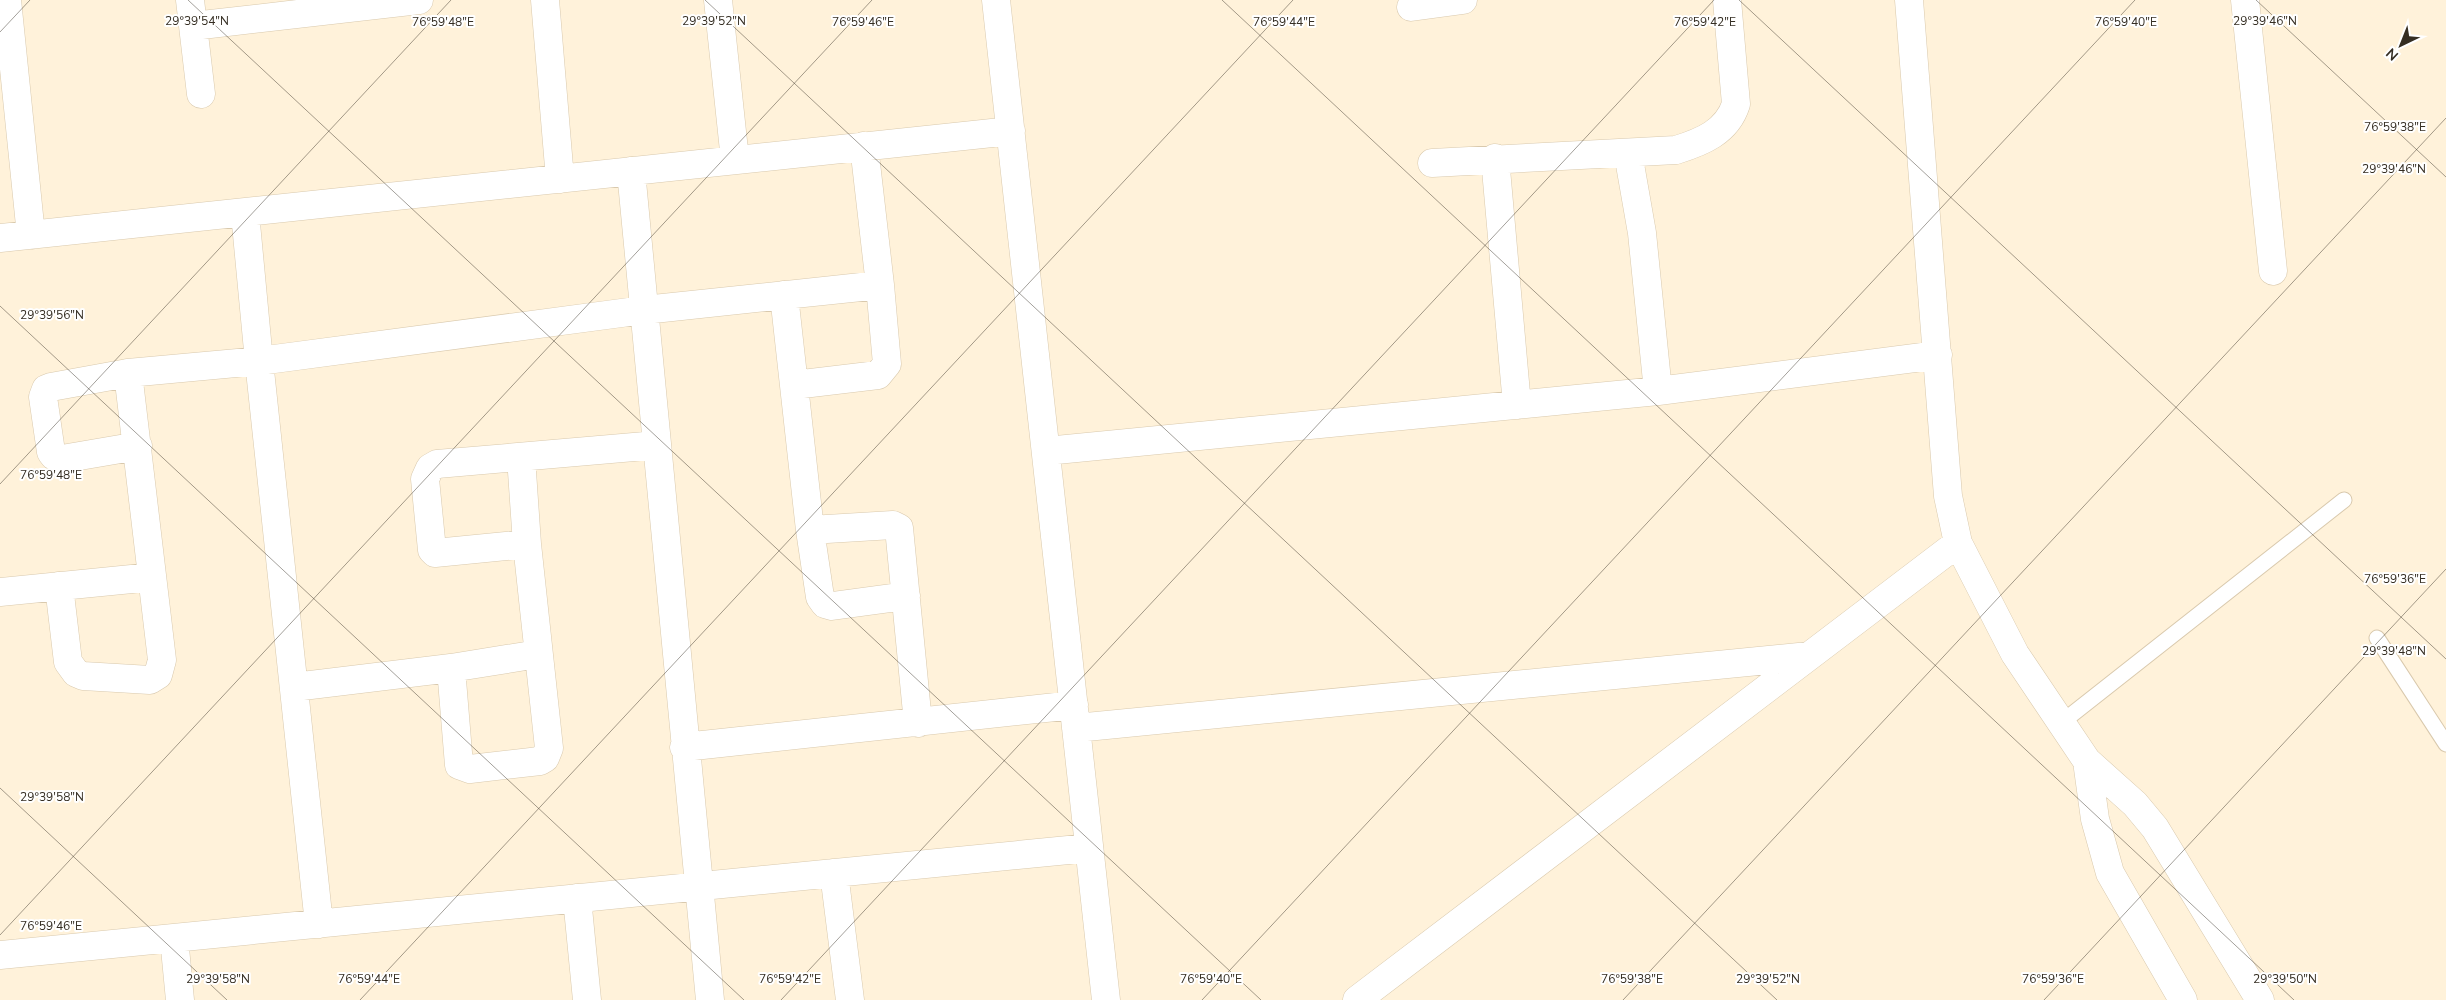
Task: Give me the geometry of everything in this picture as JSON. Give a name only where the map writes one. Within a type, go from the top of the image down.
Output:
[{"type":"street","points":[[8,0],[31,235]]},
{"type":"street","points":[[201,94],[192,13],[419,0]]},
{"type":"street","points":[[545,0],[560,179]]},
{"type":"street","points":[[718,0],[735,160]]},
{"type":"street","points":[[996,0],[1106,1000]]},
{"type":"street","points":[[1410,7],[1463,0]]},
{"type":"street","points":[[1432,163],[1495,158],[1676,150],[1698,143],[1718,132],[1729,119],[1736,104],[1727,0]]},
{"type":"street","points":[[1909,0],[1948,496],[1958,543],[2016,654],[2061,723],[2087,761],[2135,804],[2155,828],[2260,1000]]},
{"type":"street","points":[[2246,0],[2273,271]]},
{"type":"street","points":[[0,238],[1011,131]]},
{"type":"street","points":[[794,385],[878,375],[886,364],[880,284],[864,146]]},
{"type":"street","points":[[1628,153],[1642,234],[1658,391]]},
{"type":"street","points":[[1495,158],[1517,404]]},
{"type":"street","points":[[630,171],[684,747],[710,1000]]},
{"type":"street","points":[[245,213],[258,361],[319,924]]},
{"type":"street","points":[[138,446],[62,459],[54,456],[51,452],[43,397],[46,389],[128,373],[258,361],[644,310],[880,284]]},
{"type":"street","points":[[784,295],[810,530],[820,596],[825,604],[832,606],[906,596]]},
{"type":"street","points":[[1046,451],[1658,391],[1938,355]]},
{"type":"street","points":[[59,586],[68,662],[71,669],[83,676],[150,680],[158,675],[162,660],[128,373]]},
{"type":"street","points":[[527,544],[435,553],[432,550],[425,478],[430,468],[437,464],[657,445]]},
{"type":"street","points":[[452,668],[459,765],[470,769],[540,761],[548,755],[550,748],[527,544],[521,457]]},
{"type":"street","points":[[810,530],[897,526],[901,532],[918,723]]},
{"type":"street","points":[[1358,1000],[1958,543]]},
{"type":"street","points":[[0,592],[152,577]]},
{"type":"street","points":[[294,687],[452,668],[538,654]]},
{"type":"street","points":[[684,747],[918,723],[1075,717],[1810,656]]},
{"type":"street","points":[[2087,761],[2095,819],[2110,873],[2183,1000]]},
{"type":"street","points":[[0,955],[1089,848]]},
{"type":"street","points":[[834,873],[850,1000]]},
{"type":"street","points":[[577,898],[587,1000]]},
{"type":"street","points":[[174,938],[180,1000]]},
{"type":"lane","points":[[2061,723],[2344,500]]},
{"type":"lane","points":[[2377,638],[2446,744]]}]
